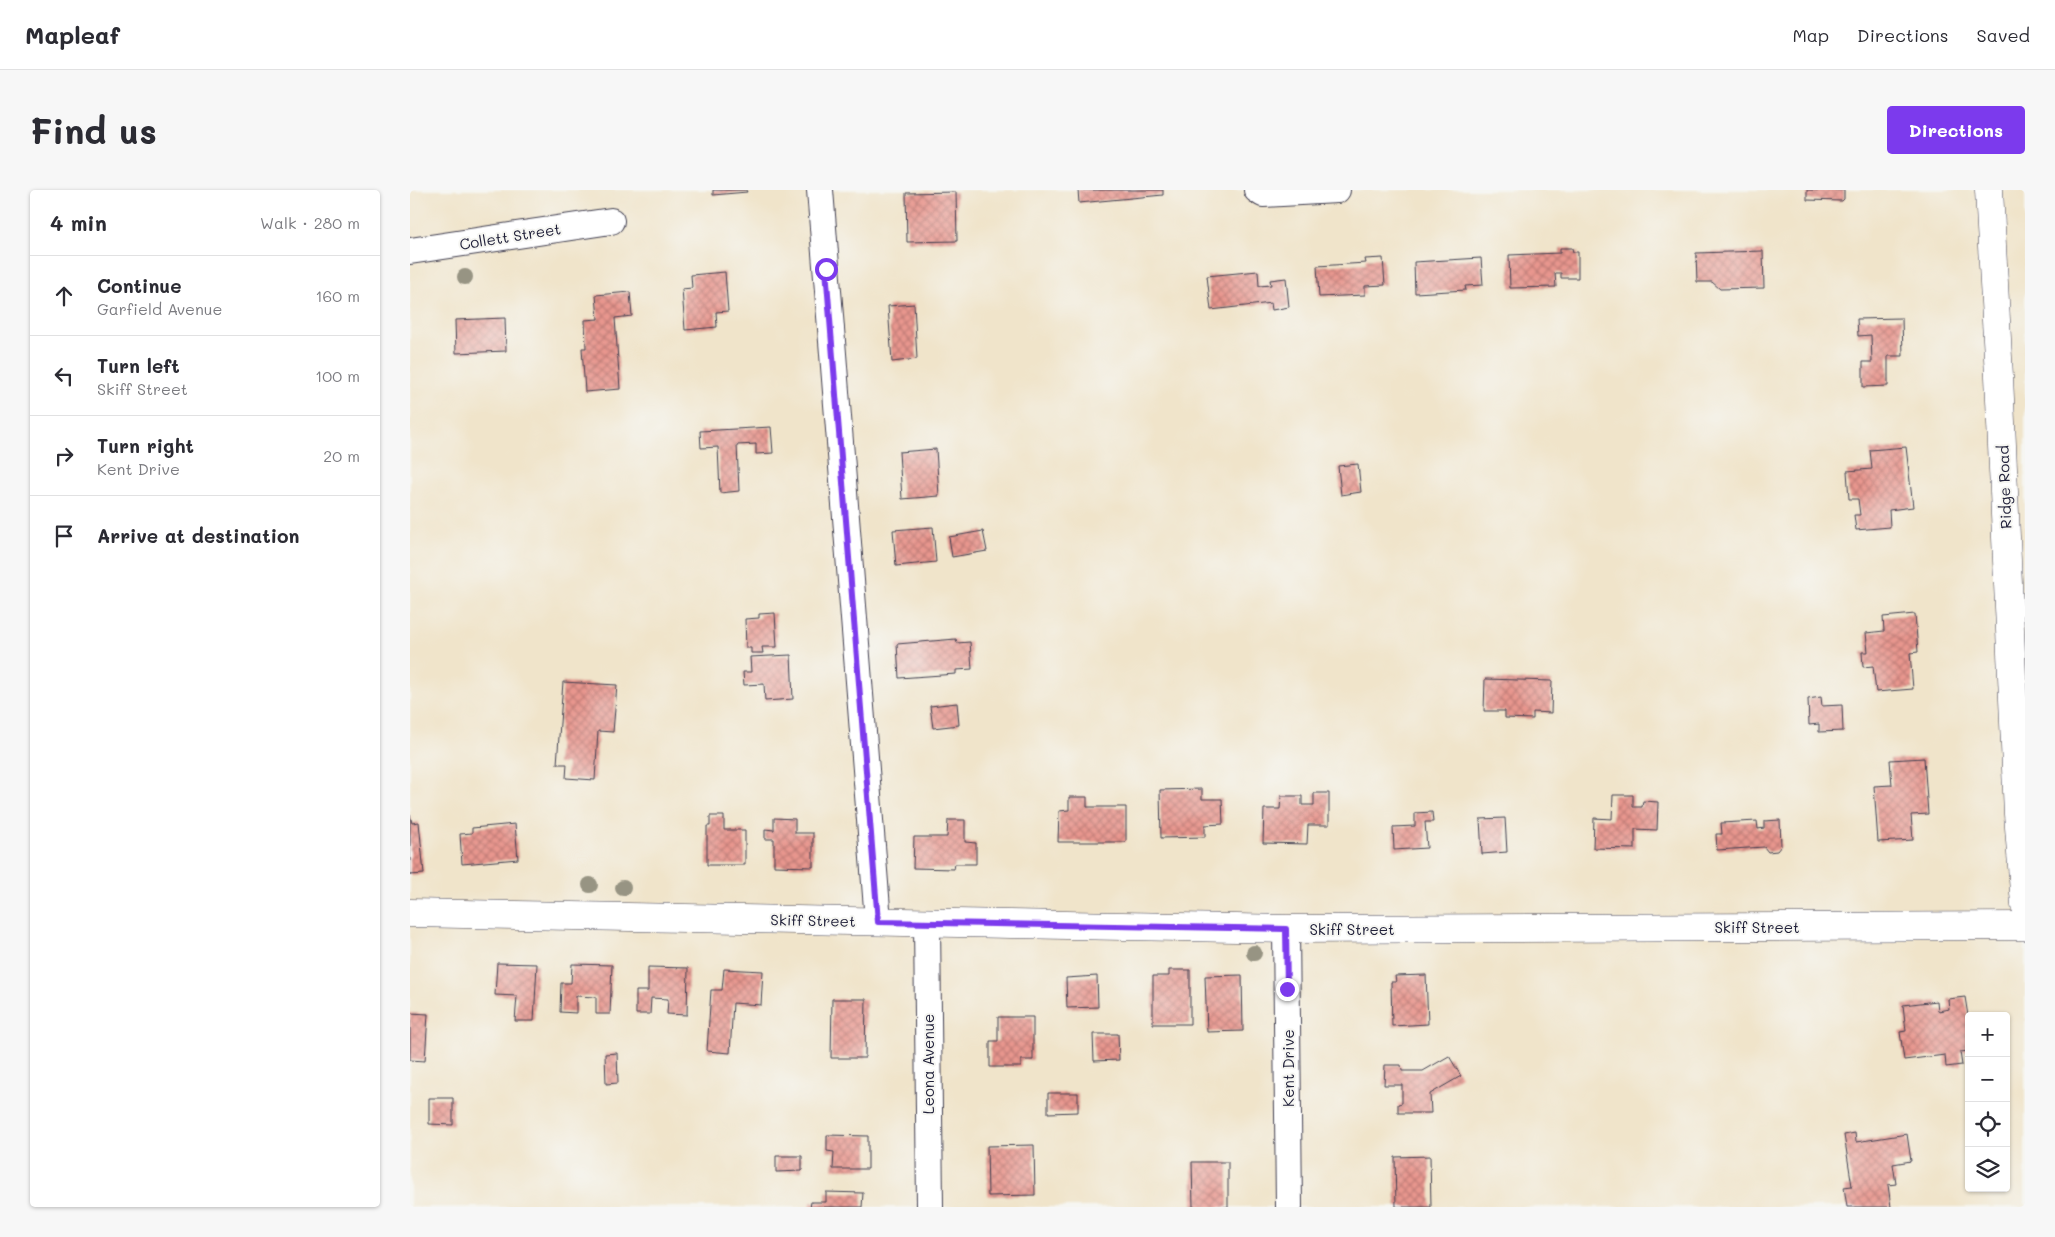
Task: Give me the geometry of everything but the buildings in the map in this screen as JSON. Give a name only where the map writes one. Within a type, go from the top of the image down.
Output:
[{"type":"main road","name":"Ridge Road","points":[[1989,190],[2021,874],[2025,905]]},
{"type":"main road","name":"Skiff Street","points":[[410,913],[1286,929],[2025,926]]},
{"type":"street","points":[[820,190],[878,922]]},
{"type":"street","points":[[1257,190],[1263,194],[1337,190]]},
{"type":"street","name":"Collett Street","points":[[410,252],[611,221]]},
{"type":"street","name":"Leona Avenue","points":[[927,922],[930,1207]]},
{"type":"street","name":"Kent Drive","points":[[1286,929],[1289,1207]]},
{"type":"route","points":[[826,269],[878,922],[1286,929],[1287,989]]}]
